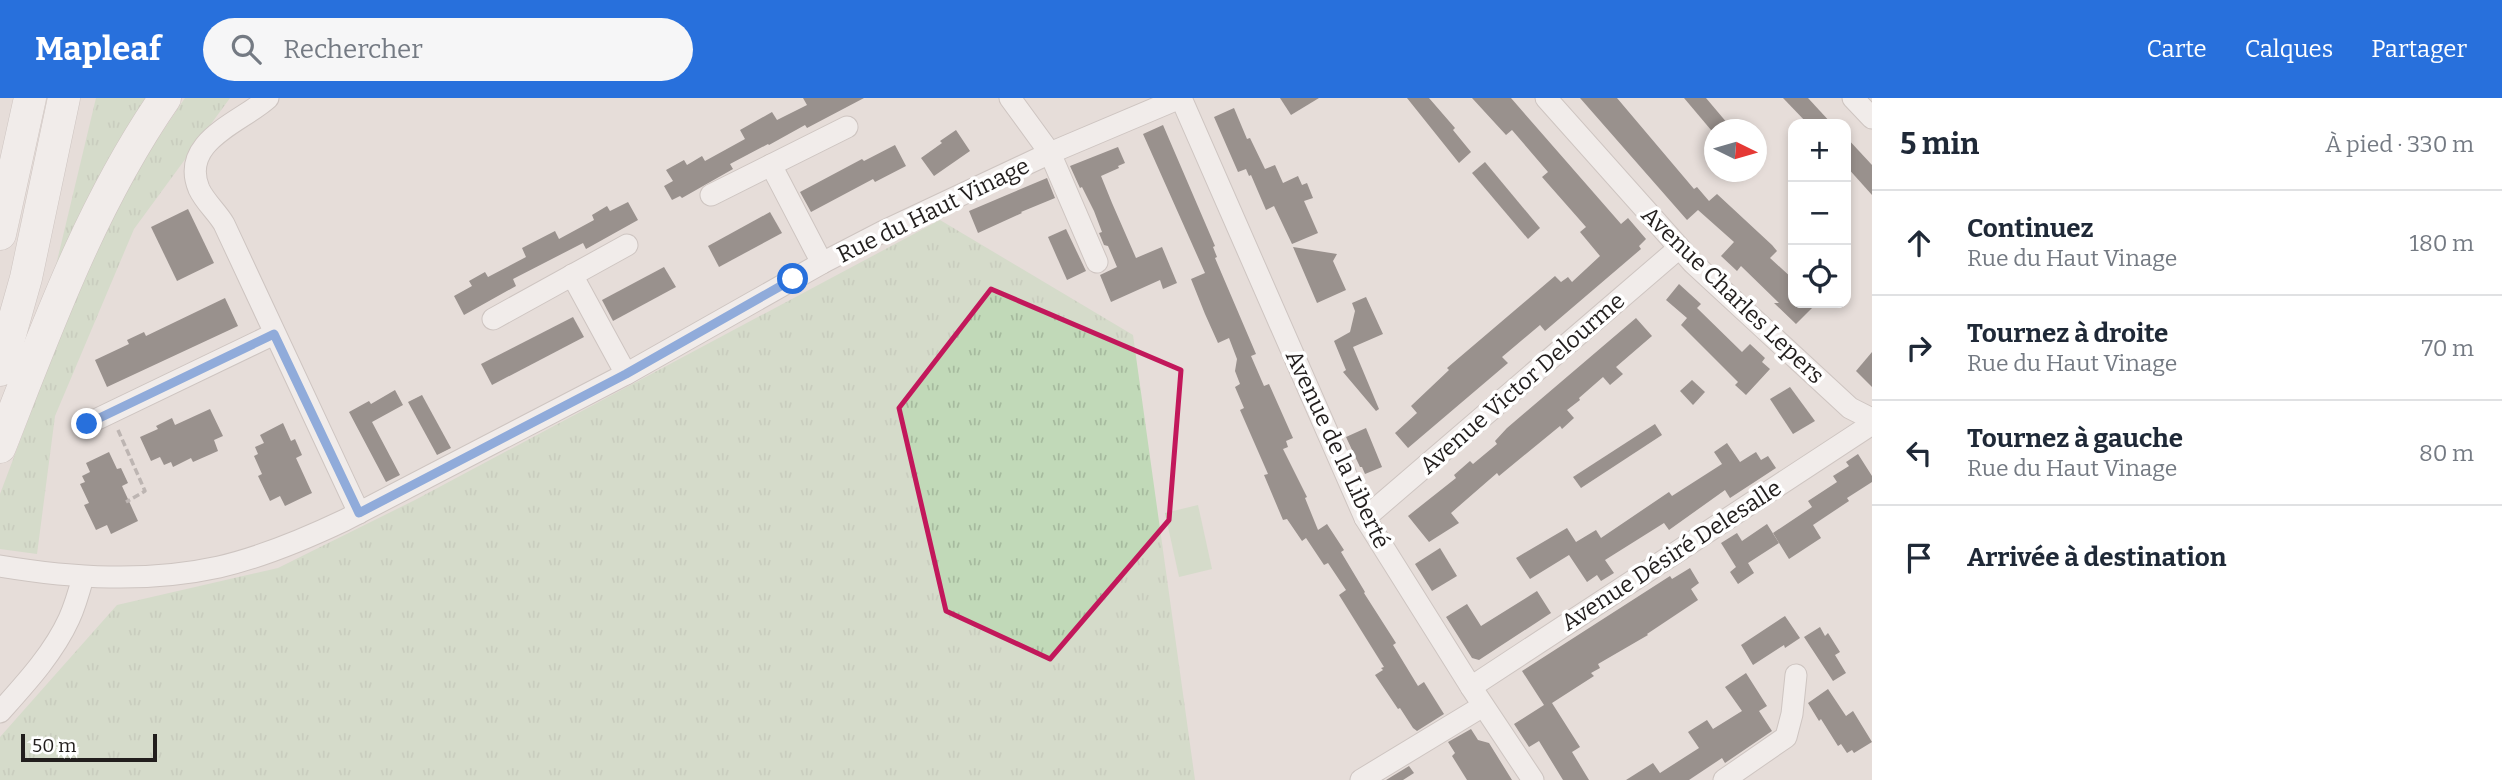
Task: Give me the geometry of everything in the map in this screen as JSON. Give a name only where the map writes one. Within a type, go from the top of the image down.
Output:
[{"type":"highway","points":[[0,234],[30,98]]},
{"type":"highway","points":[[0,370],[26,278],[64,98]]},
{"type":"highway","points":[[0,447],[62,288],[88,231],[135,143],[164,98]]},
{"type":"street","points":[[268,98],[224,128],[206,144],[197,162],[196,178],[203,196],[224,224],[359,513]]},
{"type":"street","points":[[1010,98],[1050,153],[1097,262]]},
{"type":"street","name":"Rue du Haut Vinage","points":[[0,566],[83,578],[173,574],[219,567],[310,536],[626,374],[822,263],[1050,153],[1181,98]]},
{"type":"street","name":"Avenue de la Liberté","points":[[1181,98],[1365,518],[1483,706],[1533,780]]},
{"type":"street","name":"Avenue Charles Lepers","points":[[1546,98],[1679,248],[1850,408],[1872,421]]},
{"type":"street","points":[[1853,98],[1872,118]]},
{"type":"street","points":[[711,195],[846,127]]},
{"type":"street","points":[[771,165],[822,263]]},
{"type":"street","points":[[493,319],[627,245]]},
{"type":"street","name":"Avenue Victor Delourme","points":[[1365,518],[1679,248]]},
{"type":"street","points":[[572,275],[626,374]]},
{"type":"street","points":[[87,424],[274,334]]},
{"type":"street","name":"Avenue Désiré Delesalle","points":[[1471,687],[1872,421]]},
{"type":"street","points":[[0,712],[33,673],[63,631],[83,578]]},
{"type":"street","points":[[1724,780],[1786,737],[1792,714],[1796,675]]},
{"type":"street","points":[[1361,780],[1483,706]]},
{"type":"path","points":[[109,413],[145,491],[126,502]]},
{"type":"highlighted area","points":[[991,289],[1181,370],[1169,520],[1050,659],[946,611],[899,408]]},
{"type":"green space","points":[[96,98],[151,98],[53,278]]},
{"type":"green space","points":[[185,98],[230,98],[134,229],[55,416],[37,554],[0,549],[0,494],[80,282],[124,189]]},
{"type":"green space","points":[[940,220],[1133,335],[1195,780],[0,780],[0,737],[117,605],[278,568],[415,500]]},
{"type":"green space","points":[[1198,505],[1212,569],[1179,577],[1165,513]]},
{"type":"building","points":[[803,98],[864,98],[730,164],[733,169],[682,198],[680,196],[672,200],[664,186],[673,181],[666,170],[684,160],[687,165],[702,156],[705,161],[745,139],[740,130],[772,112],[777,120],[807,105]]},
{"type":"building","points":[[1280,98],[1319,98],[1291,115]]},
{"type":"building","points":[[1407,98],[1429,98],[1455,128],[1453,130],[1471,152],[1459,163]]},
{"type":"building","points":[[1472,98],[1511,98],[1621,224],[1628,218],[1646,239],[1639,246],[1641,249],[1545,331],[1540,325],[1502,357],[1508,363],[1408,448],[1395,433],[1417,413],[1411,406],[1449,370],[1447,368],[1555,276],[1561,282],[1568,277],[1572,282],[1600,256],[1580,232],[1586,227],[1542,177],[1548,172],[1512,130],[1506,135]]},
{"type":"building","points":[[1580,98],[1617,98],[1694,189],[1697,187],[1709,201],[1717,194],[1777,251],[1770,258],[1788,274],[1788,308],[1812,308],[1796,324],[1774,303],[1779,303],[1741,266],[1737,271],[1721,256],[1734,242],[1698,210],[1687,220]]},
{"type":"building","points":[[1684,98],[1706,98],[1724,119],[1704,119],[1704,122]]},
{"type":"building","points":[[1783,98],[1808,98],[1827,119],[1803,119]]},
{"type":"building","points":[[1234,108],[1247,139],[1250,138],[1265,169],[1275,165],[1283,183],[1298,176],[1302,185],[1307,183],[1313,198],[1304,201],[1318,233],[1292,244],[1274,206],[1266,210],[1251,175],[1249,176],[1246,169],[1238,172],[1214,117]]},
{"type":"building","points":[[1163,125],[1215,246],[1215,258],[1256,354],[1251,356],[1264,386],[1269,384],[1293,438],[1286,441],[1288,447],[1283,449],[1307,497],[1305,498],[1318,530],[1327,524],[1418,686],[1424,682],[1444,714],[1417,731],[1375,675],[1384,667],[1339,595],[1346,590],[1328,563],[1324,565],[1306,538],[1302,541],[1287,519],[1283,520],[1264,475],[1268,474],[1240,410],[1244,408],[1235,387],[1240,384],[1235,371],[1237,359],[1229,338],[1218,343],[1205,314],[1191,279],[1205,273],[1143,134]]},
{"type":"building","points":[[956,130],[970,151],[934,176],[921,158]]},
{"type":"building","points":[[1851,142],[1872,165],[1872,195],[1851,172]]},
{"type":"building","points":[[895,145],[906,166],[875,182],[873,179],[811,212],[800,192]]},
{"type":"building","points":[[1118,147],[1125,163],[1101,176],[1112,203],[1136,258],[1162,247],[1177,283],[1163,289],[1160,280],[1111,302],[1100,275],[1117,267],[1099,233],[1102,232],[1094,211],[1070,166]]},
{"type":"building","points":[[1485,162],[1540,228],[1528,239],[1472,173]]},
{"type":"building","points":[[1047,178],[1055,198],[978,233],[969,211]]},
{"type":"building","points":[[628,202],[638,220],[586,249],[583,243],[513,279],[516,286],[464,315],[454,296],[472,286],[469,281],[485,272],[488,277],[526,257],[522,248],[555,231],[559,239],[594,220],[592,215],[607,206],[610,211]]},
{"type":"building","points":[[188,209],[214,263],[177,281],[151,227]]},
{"type":"building","points":[[770,212],[782,233],[719,267],[708,246]]},
{"type":"building","points":[[1066,229],[1086,271],[1067,280],[1048,237]]},
{"type":"building","points":[[1293,247],[1337,254],[1333,261],[1346,290],[1317,303]]},
{"type":"building","points":[[664,267],[676,287],[613,321],[602,300]]},
{"type":"building","points":[[1679,284],[1701,304],[1697,308],[1742,352],[1750,344],[1765,358],[1762,362],[1770,369],[1746,395],[1735,385],[1738,382],[1681,325],[1687,318],[1666,300]]},
{"type":"building","points":[[1366,297],[1383,334],[1353,347],[1379,409],[1376,411],[1343,372],[1346,370],[1334,341],[1350,332],[1355,311],[1352,303]]},
{"type":"building","points":[[225,298],[238,326],[107,387],[95,360],[129,344],[127,340],[144,332],[146,336]]},
{"type":"building","points":[[573,317],[584,337],[492,385],[481,364]]},
{"type":"building","points":[[1636,318],[1652,336],[1616,367],[1623,374],[1610,385],[1603,377],[1567,410],[1574,418],[1562,429],[1560,426],[1499,476],[1497,473],[1451,513],[1459,523],[1429,542],[1408,516],[1456,478],[1454,475],[1470,461],[1473,464],[1497,444],[1495,441],[1507,428]]},
{"type":"building","points":[[1872,352],[1872,387],[1856,371]]},
{"type":"building","points":[[1692,380],[1705,392],[1693,405],[1680,391]]},
{"type":"building","points":[[1790,387],[1815,421],[1793,434],[1770,399]]},
{"type":"building","points":[[395,390],[403,405],[372,422],[400,475],[386,482],[349,412],[369,401],[371,404]]},
{"type":"building","points":[[422,395],[451,448],[437,455],[408,402]]},
{"type":"building","points":[[210,409],[223,436],[214,440],[218,451],[193,462],[191,458],[173,467],[171,462],[164,465],[160,457],[151,461],[140,437],[158,429],[156,426],[172,418],[175,425]]},
{"type":"building","points":[[283,423],[291,441],[295,439],[302,455],[296,458],[312,493],[285,506],[280,496],[270,501],[258,476],[262,474],[254,456],[258,454],[255,447],[264,443],[260,435]]},
{"type":"building","points":[[1655,424],[1662,435],[1581,488],[1573,477]]},
{"type":"building","points":[[1366,428],[1382,467],[1365,474],[1346,437]]},
{"type":"building","points":[[1727,443],[1740,462],[1756,452],[1761,460],[1768,456],[1776,468],[1730,498],[1725,490],[1669,530],[1664,523],[1605,560],[1614,573],[1601,581],[1597,575],[1587,582],[1569,555],[1530,579],[1516,558],[1567,528],[1576,542],[1596,530],[1601,538],[1669,492],[1672,496],[1722,464],[1714,452]]},
{"type":"building","points":[[109,452],[128,483],[122,486],[138,521],[111,534],[107,525],[96,530],[84,505],[89,503],[80,484],[85,482],[82,476],[90,472],[86,463]]},
{"type":"building","points":[[1858,454],[1872,476],[1872,482],[1813,525],[1821,538],[1789,559],[1773,533],[1812,507],[1808,501],[1837,482],[1833,476],[1849,466],[1846,462]]},
{"type":"building","points":[[1767,524],[1779,543],[1748,563],[1754,573],[1738,584],[1730,572],[1736,567],[1721,543],[1737,533],[1742,541]]},
{"type":"building","points":[[1440,548],[1457,576],[1432,591],[1415,564]]},
{"type":"building","points":[[1690,568],[1699,583],[1691,589],[1698,600],[1648,635],[1598,664],[1600,668],[1591,673],[1594,676],[1552,703],[1580,747],[1572,752],[1589,780],[1563,780],[1539,741],[1529,747],[1514,724],[1544,705],[1522,671],[1670,576],[1672,579]]},
{"type":"building","points":[[1537,591],[1551,613],[1479,660],[1472,658],[1446,617],[1467,604],[1481,626]]},
{"type":"building","points":[[1785,616],[1800,638],[1753,665],[1741,645]]},
{"type":"building","points":[[1820,627],[1825,636],[1828,633],[1840,652],[1835,655],[1846,673],[1833,681],[1804,637]]},
{"type":"building","points":[[1746,673],[1767,706],[1759,711],[1772,731],[1725,763],[1722,758],[1689,780],[1626,780],[1653,763],[1660,773],[1699,748],[1688,732],[1707,720],[1713,729],[1742,711],[1725,687]]},
{"type":"building","points":[[1828,689],[1846,716],[1853,711],[1872,742],[1854,753],[1852,750],[1847,753],[1841,744],[1838,746],[1808,703]]},
{"type":"building","points":[[1471,729],[1478,740],[1489,743],[1512,780],[1467,780],[1452,756],[1455,753],[1448,742]]},
{"type":"building","points":[[1409,766],[1414,773],[1403,780],[1386,780]]},
{"type":"route","points":[[87,424],[274,334],[359,513],[626,374],[793,279]]}]
